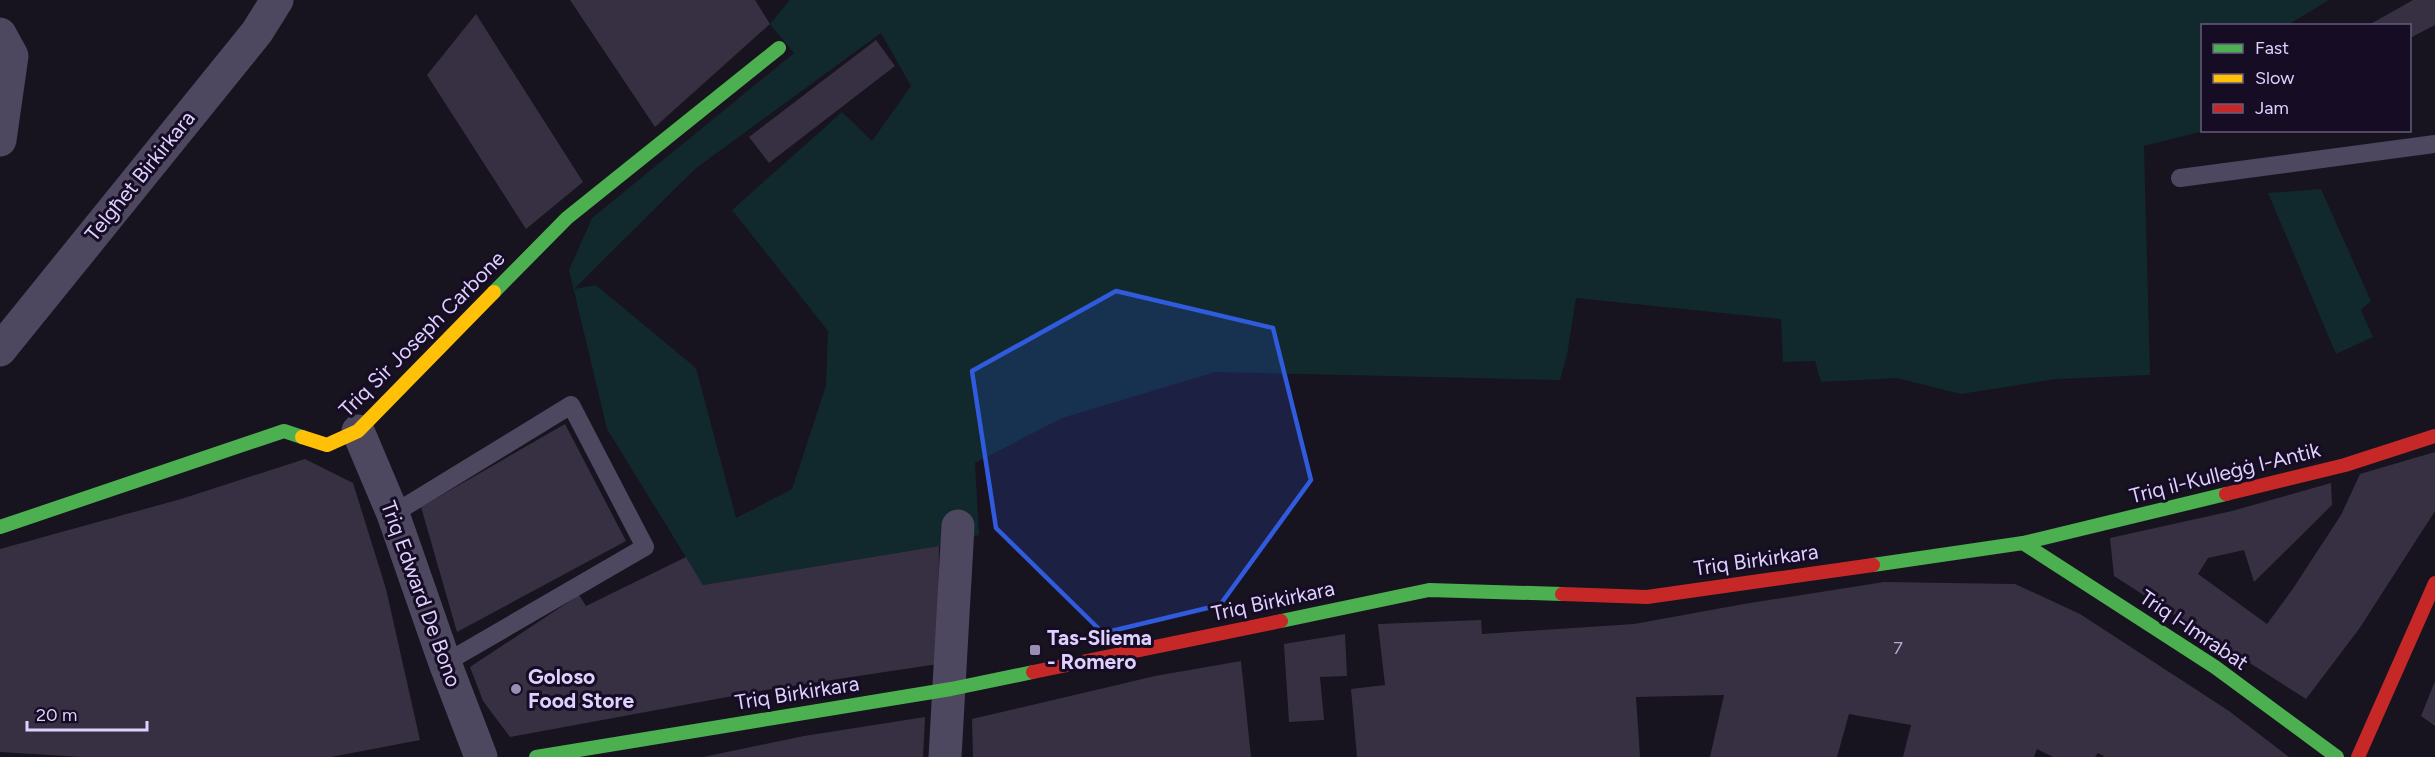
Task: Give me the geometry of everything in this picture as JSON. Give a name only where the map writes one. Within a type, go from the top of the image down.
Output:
[{"type":"main road","name":"Triq Sir Joseph Carbone","points":[[0,527],[284,431],[327,445],[358,431],[567,218],[779,48]]},
{"type":"main road","name":"Triq il-Kulleġġ l-Antik","points":[[2023,543],[2346,465],[2435,436]]},
{"type":"main road","name":"Triq Birkirkara","points":[[536,757],[951,689],[1429,590],[1647,597],[2023,543]]},
{"type":"main road","name":"Triq l-Imrabat","points":[[2023,543],[2216,667],[2337,757]]},
{"type":"main road","points":[[2358,757],[2435,583]]},
{"type":"street","name":"Telgħet Birkirkara","points":[[0,350],[257,32],[277,0]]},
{"type":"street","points":[[0,34],[12,56],[0,140]]},
{"type":"street","name":"Triq Edward De Bono","points":[[358,431],[393,514],[445,663],[481,757]]},
{"type":"street","points":[[945,757],[951,689],[958,526]]},
{"type":"lane","points":[[2180,178],[2435,144]]},
{"type":"lane","points":[[393,514],[571,405],[645,547],[445,663]]},
{"type":"highlighted area","points":[[1116,291],[1273,328],[1311,480],[1220,605],[1103,633],[996,528],[972,371]]},
{"type":"green space","points":[[790,0],[2329,0],[2290,24],[2201,24],[2201,132],[2144,146],[2150,375],[2056,379],[1961,394],[1897,378],[1821,382],[1815,361],[1783,362],[1781,319],[1576,298],[1567,355],[1560,380],[1215,372],[1062,418],[975,463],[979,535],[939,546],[703,585],[607,429],[569,270],[592,218],[794,53],[770,24]],"holes":[[[881,33],[911,86],[872,141],[842,112],[732,210],[828,331],[826,386],[792,489],[736,518],[696,368],[596,285],[574,289],[695,169]]]},
{"type":"green space","points":[[2321,189],[2371,301],[2361,310],[2373,337],[2336,354],[2268,193]]},
{"type":"building","points":[[570,0],[755,0],[770,24],[655,127]]},
{"type":"building","points":[[2413,0],[2435,0],[2435,25],[2411,37],[2411,24],[2371,24]]},
{"type":"building","points":[[476,14],[583,182],[526,229],[427,75]]},
{"type":"building","points":[[876,40],[895,66],[769,163],[749,137]]},
{"type":"building","points":[[565,424],[626,541],[457,632],[421,507]]},
{"type":"building","points":[[2435,452],[2435,511],[2359,629],[2306,699],[2114,576],[2110,538],[2232,511],[2331,483],[2332,505],[2254,582],[2244,550],[2208,558],[2198,574],[2267,624],[2341,515],[2360,474]]},
{"type":"building","points":[[305,459],[353,483],[386,589],[420,740],[331,757],[82,757],[0,752],[0,549],[181,499]]},
{"type":"building","points":[[939,546],[938,664],[765,690],[510,737],[483,701],[470,667],[579,595],[586,606],[686,557],[703,585]]},
{"type":"building","points":[[1884,582],[2015,584],[2080,614],[2229,711],[2289,757],[2105,757],[2098,753],[2095,757],[2053,757],[2037,749],[2034,757],[1903,757],[1911,725],[1849,714],[1837,757],[1710,757],[1724,695],[1636,697],[1640,757],[1357,757],[1351,689],[1385,685],[1378,624],[1481,620],[1482,634],[1634,624]]},
{"type":"building","points":[[1345,634],[1347,676],[1320,677],[1324,720],[1289,722],[1284,644]]},
{"type":"building","points":[[1241,661],[1251,757],[973,757],[972,719],[1155,676]]},
{"type":"building","points":[[2435,681],[2435,726],[2421,716]]},
{"type":"building","points":[[925,717],[923,757],[703,757],[804,736]]},
{"type":"traffic: fast","points":[[494,292],[567,218],[779,48]]},
{"type":"traffic: fast","points":[[0,527],[284,431],[302,437]]},
{"type":"traffic: fast","points":[[1873,565],[2023,543],[2226,494]]},
{"type":"traffic: fast","points":[[2023,543],[2215,667],[2337,757]]},
{"type":"traffic: fast","points":[[1281,621],[1429,590],[1562,594]]},
{"type":"traffic: fast","points":[[536,757],[951,689],[1033,672]]},
{"type":"traffic: slow","points":[[302,437],[327,445],[358,431],[494,292]]},
{"type":"traffic: jam","points":[[2226,494],[2345,465],[2435,436]]},
{"type":"traffic: jam","points":[[1562,594],[1647,597],[1873,565]]},
{"type":"traffic: jam","points":[[2358,757],[2435,583]]},
{"type":"traffic: jam","points":[[1033,672],[1281,621]]},
{"type":"place","name":"Tas-Sliema - Romero","points":[[1035,650]]},
{"type":"place","name":"Goloso Food Store","points":[[516,689]]}]
